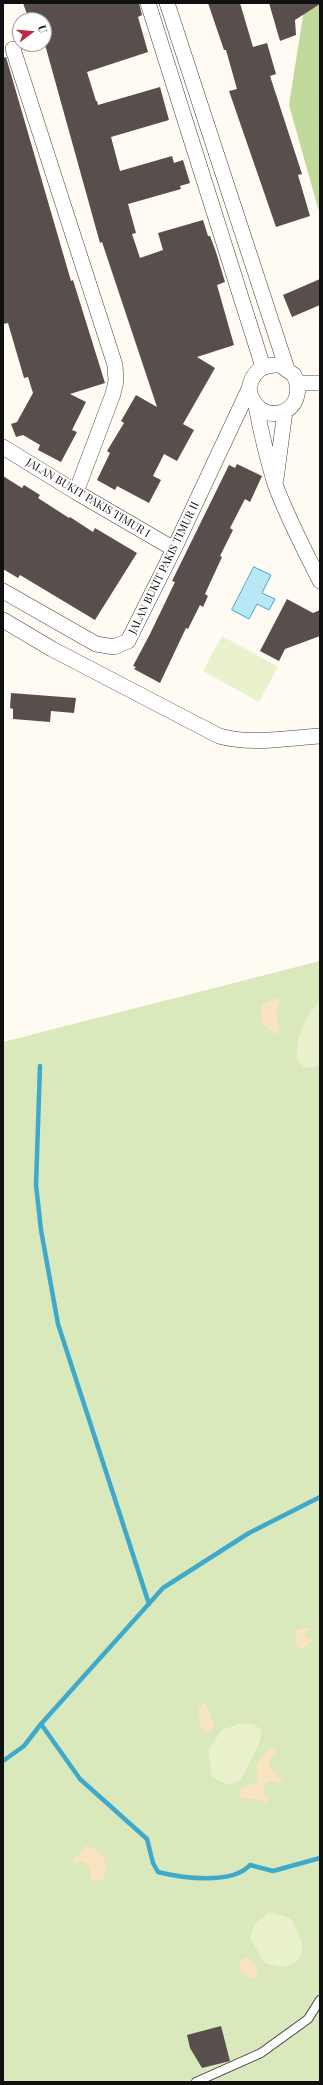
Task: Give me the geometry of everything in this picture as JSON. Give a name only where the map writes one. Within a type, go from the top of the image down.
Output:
[{"type":"street","points":[[148,3],[263,367]]},
{"type":"street","points":[[167,3],[287,369]]},
{"type":"street","points":[[162,49],[180,43]]},
{"type":"street","points":[[14,52],[115,365],[116,381],[113,394],[76,492]]},
{"type":"street","points":[[275,484],[285,411],[296,399],[298,391],[294,375],[280,365],[263,367],[253,376],[249,389],[251,398],[256,406],[264,447],[275,484],[320,582]]},
{"type":"street","points":[[297,383],[320,383]]},
{"type":"street","name":"JALAN BUKIT PAKIS TIMUR II","points":[[3,591],[96,644],[114,646],[128,641],[174,549],[249,389]]},
{"type":"street","points":[[256,406],[270,414],[285,411]]},
{"type":"street","name":"JALAN BUKIT PAKIS TIMUR I","points":[[3,447],[76,492],[174,549]]},
{"type":"street","points":[[3,620],[52,649],[219,736],[233,740],[247,740],[320,736]]},
{"type":"lane","points":[[196,2082],[261,2054],[308,2019],[320,2000]]},
{"type":"green space","points":[[305,3],[320,3],[320,215],[289,105]]},
{"type":"green space","points":[[222,636],[278,667],[259,702],[203,671]]},
{"type":"green space","points":[[320,961],[320,2082],[3,2082],[3,1042]]},
{"type":"green space","points":[[320,1002],[320,1062],[313,1068],[303,1067],[297,1060],[299,1036],[309,1014]]},
{"type":"green space","points":[[239,1724],[253,1724],[262,1730],[259,1744],[241,1780],[228,1785],[212,1777],[208,1750],[222,1730]]},
{"type":"green space","points":[[269,1912],[290,1918],[297,1931],[302,1945],[302,1952],[300,1958],[295,1963],[281,1967],[265,1963],[250,1939],[254,1925]]},
{"type":"sand","points":[[276,998],[281,1001],[276,1012],[280,1030],[277,1034],[268,1029],[261,1019],[262,1004]]},
{"type":"sand","points":[[303,1628],[310,1628],[305,1633],[307,1638],[312,1638],[312,1642],[301,1650],[296,1644],[296,1631]]},
{"type":"sand","points":[[204,1703],[207,1706],[214,1727],[211,1731],[205,1732],[199,1721],[199,1707]]},
{"type":"sand","points":[[269,1748],[274,1749],[276,1752],[269,1759],[270,1764],[272,1770],[282,1782],[280,1784],[270,1781],[266,1783],[263,1788],[265,1795],[269,1799],[268,1803],[265,1803],[260,1799],[241,1799],[240,1789],[256,1783],[258,1780],[256,1765]]},
{"type":"sand","points":[[85,1846],[97,1851],[104,1859],[106,1870],[101,1881],[94,1881],[90,1877],[90,1868],[86,1863],[81,1861],[75,1864],[72,1863]]},
{"type":"sand","points":[[247,1957],[251,1960],[258,1971],[256,1977],[252,1979],[244,1974],[240,1966],[241,1960]]},
{"type":"water","points":[[254,567],[271,575],[262,593],[275,599],[269,610],[257,604],[249,619],[232,610]]},
{"type":"building","points":[[23,3],[139,3],[142,15],[138,17],[148,52],[87,72],[98,105],[160,87],[169,120],[111,137],[120,171],[172,156],[174,163],[183,160],[190,183],[180,186],[181,189],[128,204],[136,233],[132,234],[140,258],[163,250],[158,233],[203,220],[208,236],[210,236],[216,252],[225,282],[217,285],[234,345],[197,357],[215,368],[183,424],[194,430],[177,461],[164,454],[153,476],[161,480],[149,503],[117,486],[115,490],[97,480],[110,453],[107,451],[124,423],[121,421],[136,395],[157,407],[102,242],[100,243],[47,52],[52,52],[52,12],[26,12]]},
{"type":"building","points":[[208,3],[240,3],[253,47],[267,43],[276,74],[270,76],[302,174],[298,175],[310,216],[276,227],[229,91],[237,89],[226,50],[224,50]]},
{"type":"building","points":[[269,3],[320,4],[295,20],[296,35],[280,41]]},
{"type":"building","points":[[6,57],[71,281],[73,280],[105,383],[70,394],[86,402],[72,430],[77,432],[61,462],[38,450],[40,445],[23,435],[16,437],[11,424],[17,422],[33,393],[28,377],[24,378],[8,323],[3,324],[3,58]]},
{"type":"building","points":[[320,279],[320,305],[292,317],[283,295]]},
{"type":"building","points":[[237,464],[262,476],[250,502],[245,499],[230,528],[233,530],[220,556],[222,557],[205,594],[208,596],[203,607],[200,605],[188,629],[186,628],[160,683],[134,669],[136,667],[133,666],[175,582],[172,581],[229,465],[235,468]]},
{"type":"building","points":[[3,476],[22,488],[24,485],[40,495],[38,498],[93,532],[95,528],[137,553],[95,620],[20,575],[18,578],[3,569]]},
{"type":"building","points":[[287,599],[313,613],[320,610],[320,636],[285,649],[279,661],[260,651]]},
{"type":"building","points":[[11,693],[76,698],[74,713],[51,711],[50,722],[13,719],[13,709],[10,708]]},
{"type":"building","points":[[221,2026],[230,2061],[202,2068],[190,2048],[187,2035]]},
{"type":"waterway","points":[[40,1066],[36,1185],[41,1230],[58,1324],[149,1604]]},
{"type":"waterway","points":[[3,1761],[24,1746],[41,1724],[163,1588],[249,1533],[320,1497]]},
{"type":"waterway","points":[[41,1724],[80,1779],[147,1839],[153,1863],[158,1872],[193,1878],[219,1878],[242,1871],[250,1865],[273,1871],[320,1858]]}]
